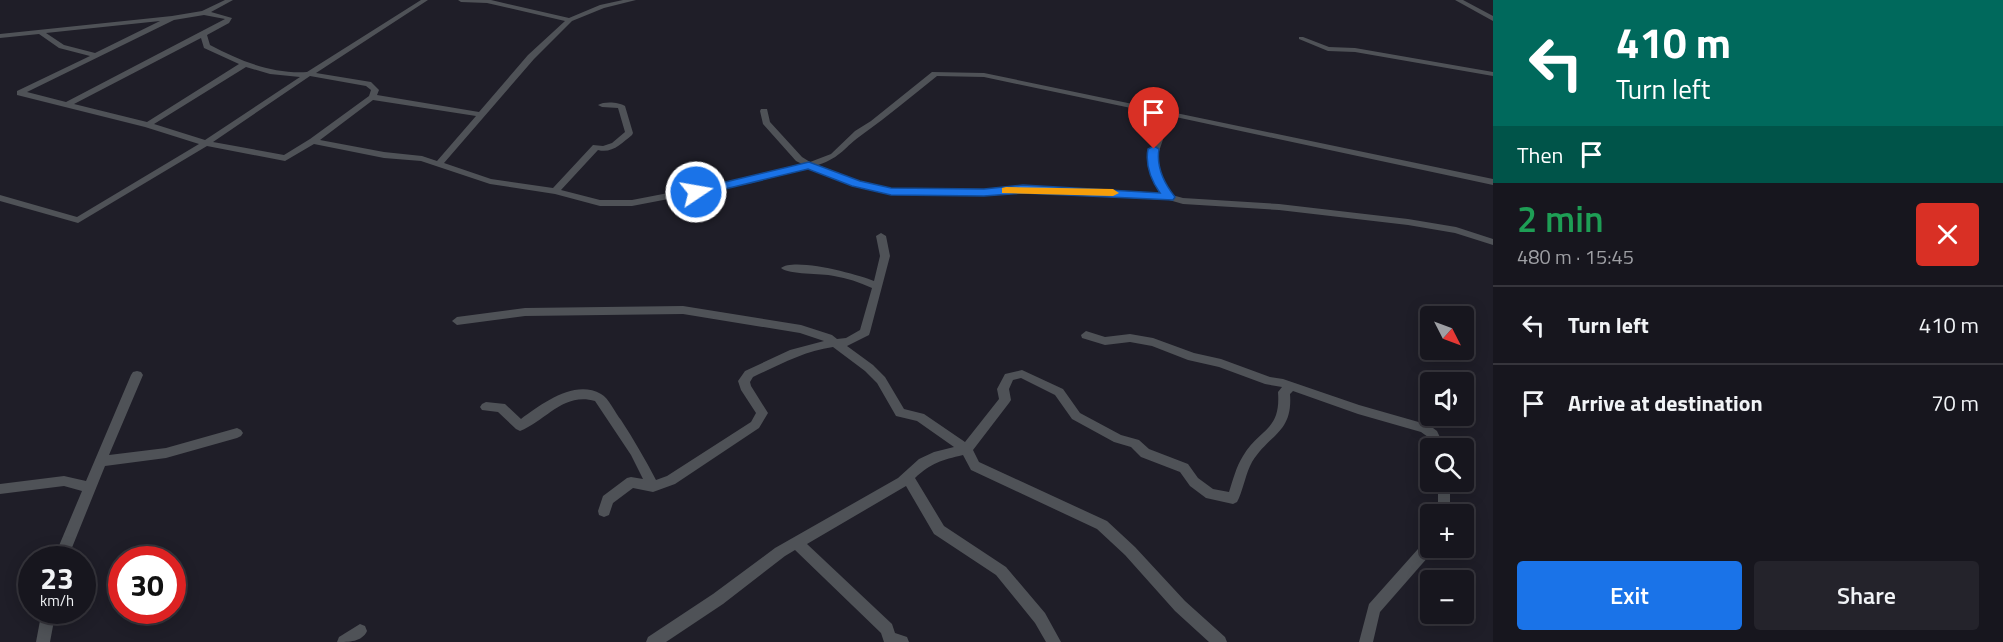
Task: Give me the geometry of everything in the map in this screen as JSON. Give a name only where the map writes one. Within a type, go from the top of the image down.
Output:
[{"type":"street","points":[[0,36],[204,13],[230,0]]},
{"type":"street","points":[[0,198],[78,220],[206,143],[425,0]]},
{"type":"street","points":[[461,0],[487,1],[570,20]]},
{"type":"street","points":[[438,165],[531,57],[570,20],[602,6],[633,0]]},
{"type":"street","points":[[1458,0],[1493,19]]},
{"type":"street","points":[[67,105],[227,22],[229,18],[204,13]]},
{"type":"street","points":[[172,18],[20,93],[148,125],[206,143],[285,158],[313,141],[372,97],[375,90],[368,84],[309,74],[296,76],[231,60],[207,46],[203,34]]},
{"type":"street","points":[[42,33],[55,46],[81,50],[98,56]]},
{"type":"street","points":[[1301,38],[1328,48],[1355,50],[1493,74]]},
{"type":"street","points":[[148,125],[245,64]]},
{"type":"street","points":[[313,141],[384,155],[422,159],[490,182],[555,191],[600,203],[632,203],[715,188],[809,165],[834,156],[858,133],[874,123],[930,77],[940,73],[984,75],[1493,183]]},
{"type":"street","points":[[372,97],[482,115]]},
{"type":"street","points":[[555,191],[596,147],[603,149],[615,145],[629,133],[621,106],[602,105]]},
{"type":"street","points":[[765,111],[766,122],[777,137],[791,152],[809,165],[856,183],[891,192],[984,192],[1023,189],[1169,197],[1183,201],[1279,207],[1408,222],[1456,230],[1493,242]]},
{"type":"street","points":[[1168,115],[1152,160],[1160,185],[1169,197]]},
{"type":"street","points":[[604,511],[608,500],[632,482],[653,487],[671,480],[755,425],[762,413],[745,387],[744,381],[749,374],[794,353],[835,342],[848,342],[865,332],[873,309],[885,256],[881,236]]},
{"type":"street","points":[[786,268],[814,268],[855,276],[877,286]]},
{"type":"street","points":[[457,321],[525,312],[683,310],[801,329],[835,342],[875,374],[900,413],[920,417],[966,449],[975,466],[1102,525],[1130,551],[1180,606],[1220,642]]},
{"type":"street","points":[[1086,334],[1105,341],[1130,338],[1153,342],[1192,357],[1221,363],[1269,381],[1425,428],[1435,438]]},
{"type":"street","points":[[653,642],[797,543],[908,478],[923,463],[938,456],[966,449],[1005,400],[1003,389],[1009,377],[1022,374],[1059,392],[1076,416],[1118,439],[1135,443],[1144,453],[1184,468],[1194,483],[1210,494],[1233,498],[1247,459],[1280,424],[1286,408],[1284,392],[1291,386]]},
{"type":"street","points":[[65,546],[87,487],[102,461],[137,375]]},
{"type":"street","points":[[486,407],[501,407],[520,426],[564,398],[582,394],[599,398],[636,452],[653,487]]},
{"type":"street","points":[[102,461],[166,453],[237,433]]},
{"type":"street","points":[[908,478],[939,530],[1001,571],[1040,618],[1054,642]]},
{"type":"street","points":[[0,489],[64,481],[87,487]]},
{"type":"street","points":[[797,543],[887,629],[890,639],[902,642]]},
{"type":"street","points":[[1366,642],[1374,609],[1420,557]]},
{"type":"street","points":[[43,642],[46,624]]},
{"type":"street","points":[[344,642],[360,631]]},
{"type":"slow traffic","points":[[1006,190],[1113,193]]},
{"type":"route","points":[[696,192],[809,165],[856,183],[891,192],[984,192],[1023,189],[1098,191],[1169,197],[1160,185],[1152,160],[1154,149]]}]
